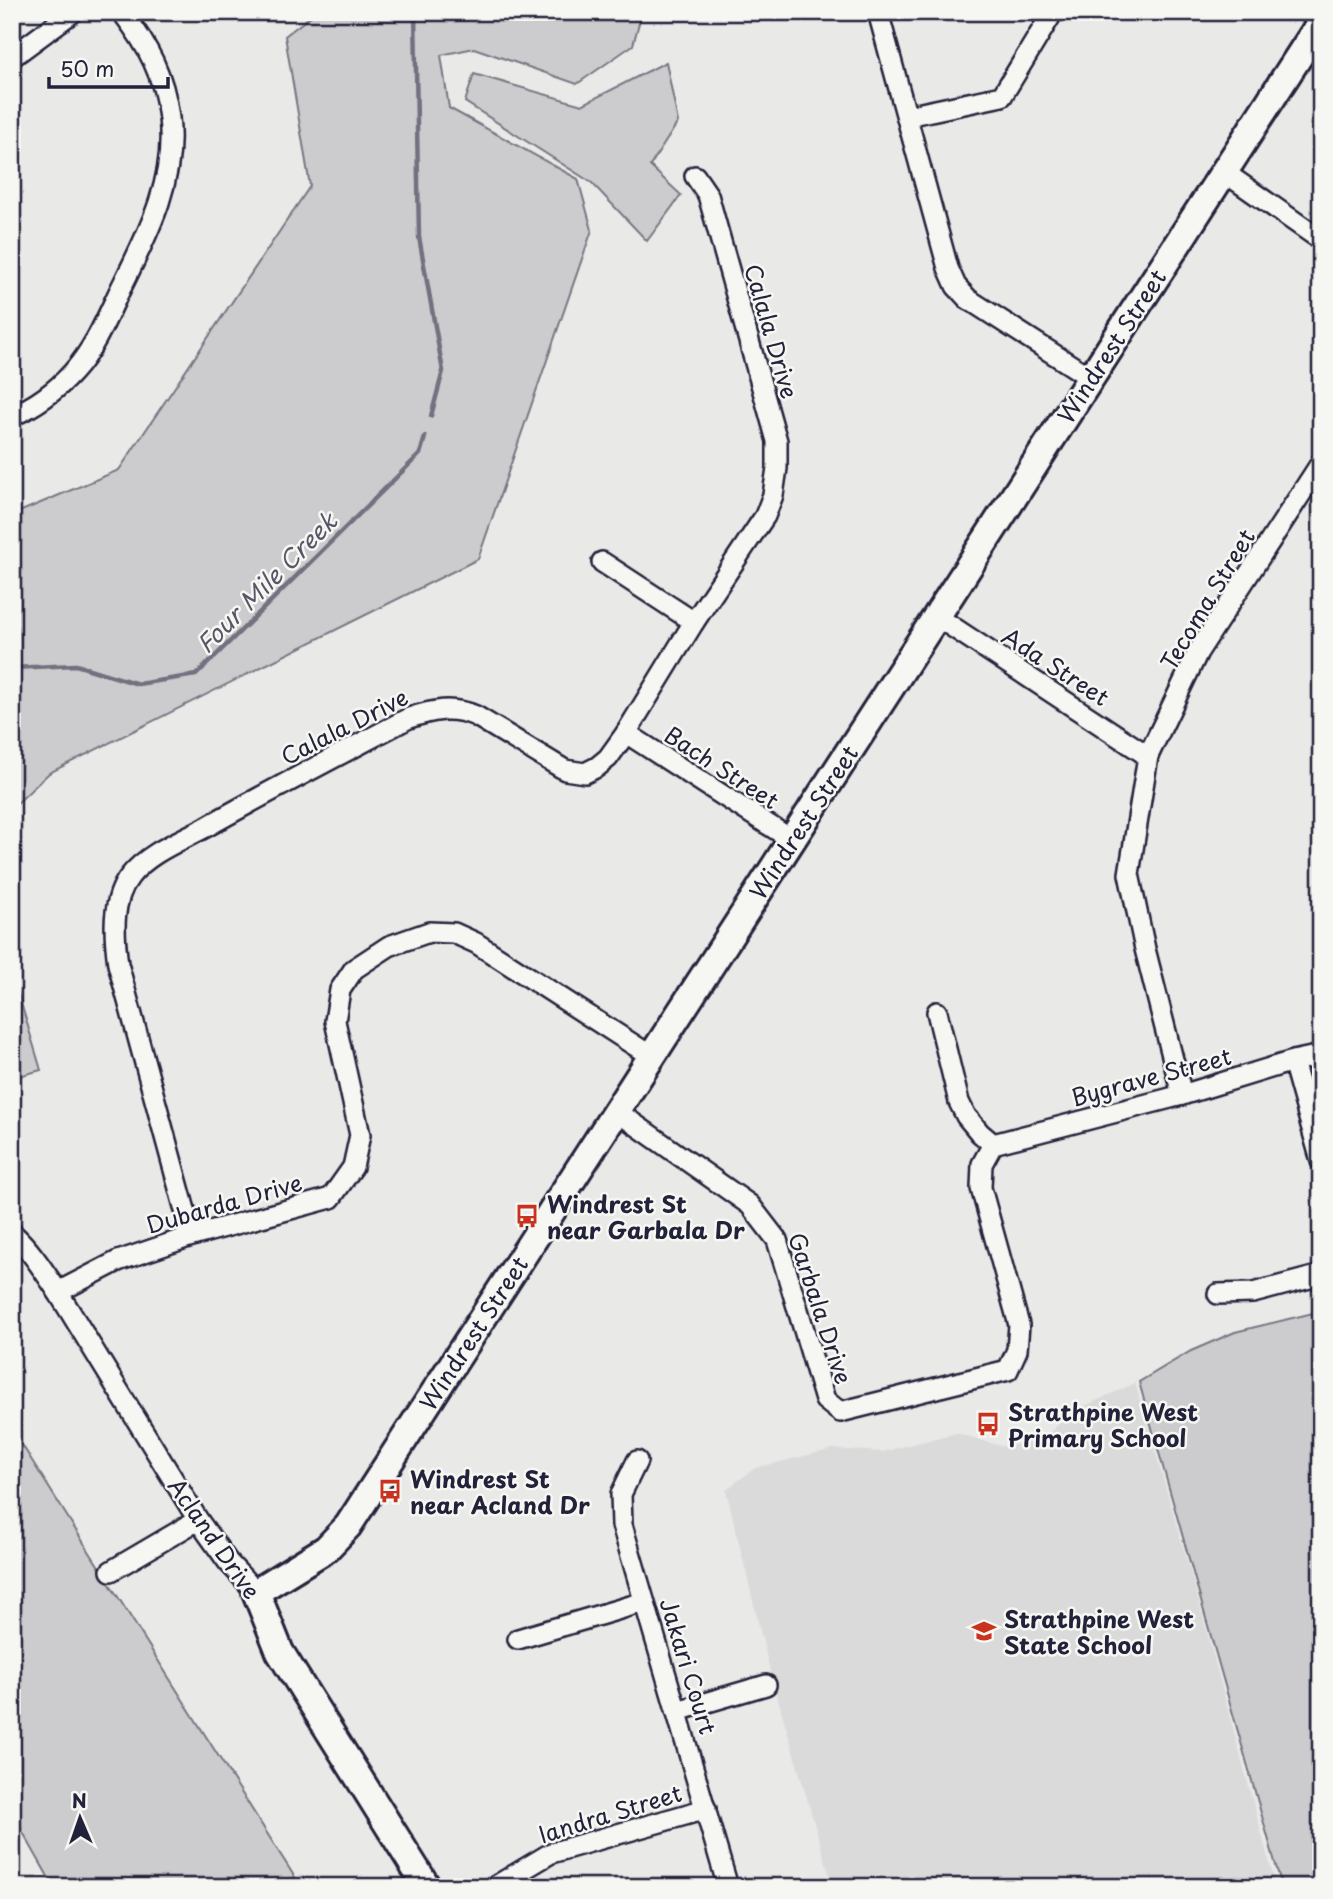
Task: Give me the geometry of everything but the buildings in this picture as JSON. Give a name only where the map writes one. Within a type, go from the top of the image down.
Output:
[{"type":"street","points":[[12,57],[73,12]]},
{"type":"street","points":[[12,416],[52,392],[74,371],[94,345],[152,223],[164,189],[170,155],[170,120],[165,92],[147,47],[122,12]]},
{"type":"street","points":[[878,12],[948,268],[956,286],[968,299],[1091,378]]},
{"type":"street","points":[[907,117],[1002,96],[1053,12]]},
{"type":"street","name":"Windrest Street","points":[[256,1592],[326,1549],[348,1526],[1321,22]]},
{"type":"street","points":[[1224,173],[1321,240]]},
{"type":"street","name":"Calala Drive","points":[[192,1236],[118,964],[114,932],[118,901],[128,878],[143,862],[243,806],[409,718],[427,712],[462,710],[565,771],[586,773],[608,758],[765,516],[774,495],[778,468],[776,441],[708,195],[695,176]]},
{"type":"street","name":"Tecoma Street","points":[[1182,1095],[1129,874],[1148,756],[1198,652],[1321,463]]},
{"type":"street","points":[[602,562],[694,622]]},
{"type":"street","name":"Ada Street","points":[[936,617],[1148,756]]},
{"type":"street","name":"Bach Street","points":[[626,733],[792,840]]},
{"type":"street","name":"Dubarda Drive","points":[[58,1292],[118,1261],[192,1236],[331,1198],[354,1167],[360,1135],[335,1021],[340,990],[354,969],[389,946],[429,932],[454,933],[476,943],[651,1056]]},
{"type":"street","points":[[937,1012],[959,1102],[965,1116],[993,1144]]},
{"type":"street","name":"Bygrave Street","points":[[993,1144],[1182,1095],[1321,1055]]},
{"type":"street","points":[[1293,1061],[1321,1161]]},
{"type":"street","name":"Garbala Drive","points":[[616,1111],[750,1205],[777,1240],[825,1401],[840,1412],[1008,1370],[1017,1350],[1019,1325],[981,1188],[982,1164],[993,1144]]},
{"type":"street","name":"Acland Drive","points":[[12,1233],[41,1266],[58,1292],[198,1520],[228,1562],[256,1592],[280,1652],[427,1887]]},
{"type":"street","points":[[1218,1294],[1253,1293],[1321,1275]]},
{"type":"street","name":"Jakari Court","points":[[637,1461],[621,1494],[622,1525],[728,1887]]},
{"type":"street","points":[[111,1572],[198,1520]]},
{"type":"street","points":[[518,1639],[644,1602]]},
{"type":"street","points":[[677,1712],[766,1685]]},
{"type":"street","name":"Iandra Street","points":[[494,1887],[551,1853],[706,1810]]},
{"type":"shaded area","points":[[316,12],[642,12],[633,45],[577,84],[474,48],[441,55],[449,108],[578,179],[592,230],[478,559],[49,773],[12,808],[12,515],[119,470],[310,186],[285,36]]},
{"type":"shaded area","points":[[666,62],[678,122],[650,166],[681,195],[647,241],[592,183],[465,102],[474,74],[582,105]]},
{"type":"shaded area","points":[[12,973],[41,1070],[12,1078]]},
{"type":"shaded area","points":[[1321,1311],[1321,1883],[1308,1887],[1282,1887],[1139,1382],[1191,1351],[1235,1332]]},
{"type":"shaded area","name":"Strathpine West State School","points":[[1135,1383],[1194,1584],[1276,1887],[833,1887],[772,1679],[726,1490],[755,1468],[833,1449],[882,1452],[956,1433],[1005,1447],[1045,1438],[1069,1413]]},
{"type":"shaded area","points":[[12,1429],[301,1887],[54,1887],[12,1813]]},
{"type":"waterway","name":"Four Mile Creek","points":[[415,12],[419,237],[443,371],[431,416]]},
{"type":"waterway","name":"Four Mile Creek","points":[[12,668],[76,665],[138,684],[196,675],[420,454],[425,437]]},
{"type":"place","name":"Windrest St near Garbala Dr","points":[[527,1216]]},
{"type":"place","name":"Strathpine West Primary School","points":[[988,1424]]},
{"type":"place","name":"Windrest St near Acland Dr","points":[[390,1491]]},
{"type":"place","name":"Strathpine West State School","points":[[984,1631]]}]
